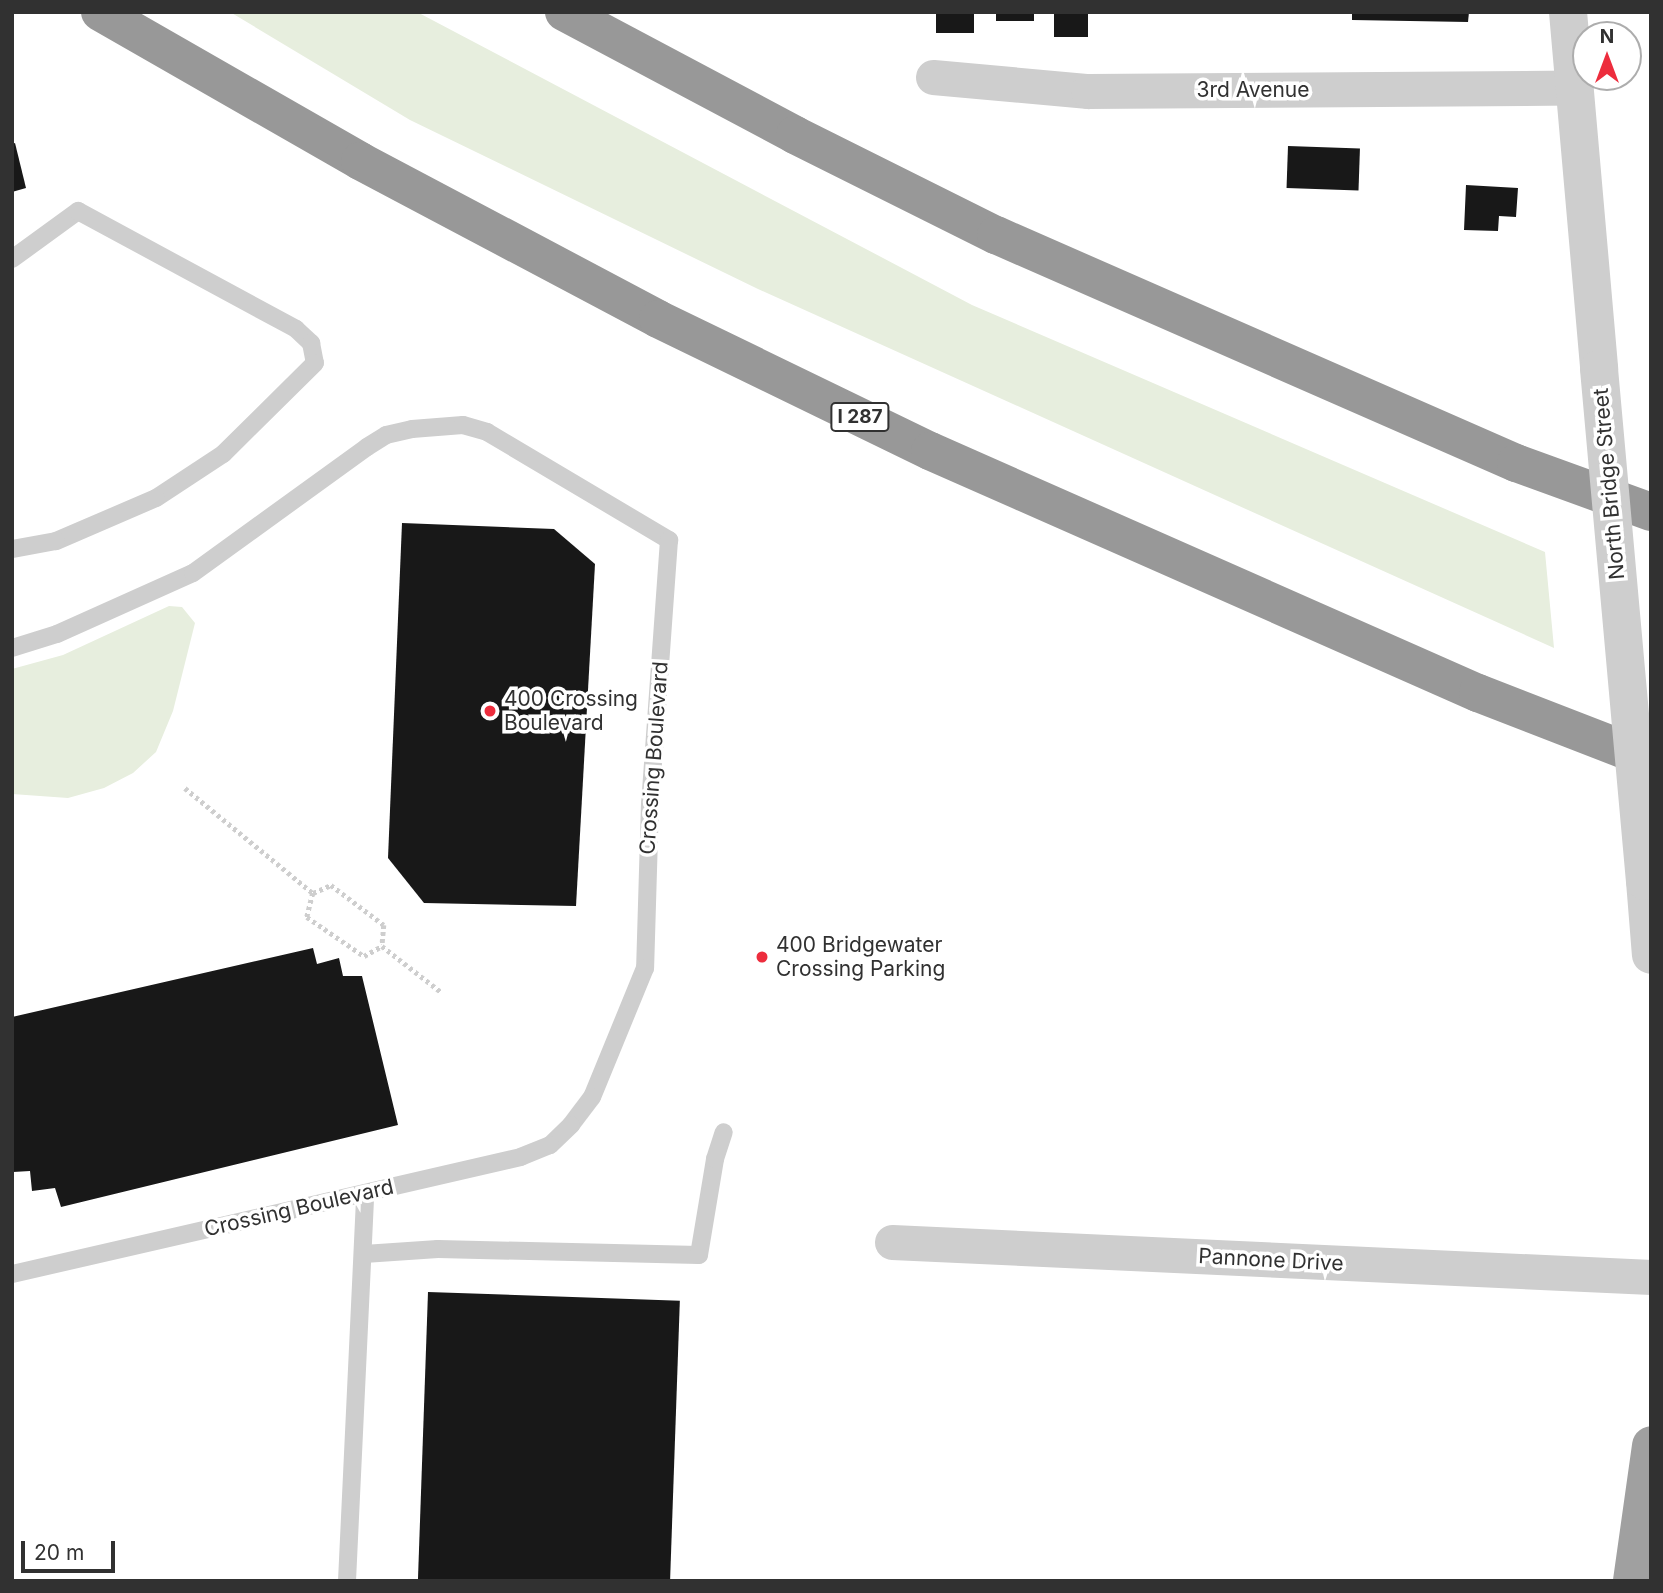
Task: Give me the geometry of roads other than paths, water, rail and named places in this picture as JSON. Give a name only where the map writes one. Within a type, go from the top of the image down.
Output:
[{"type":"highway","name":"I 287","points":[[100,12],[360,161],[610,294],[930,451],[1465,688],[1651,760]]},
{"type":"highway","points":[[564,12],[795,135],[996,235],[1504,458],[1651,512]]},
{"type":"highway","points":[[1632,1581],[1651,1445]]},
{"type":"highway","points":[[1640,1581],[1651,1556]]},
{"type":"street","name":"North Bridge Street","points":[[1568,12],[1572,63]]},
{"type":"street","name":"3rd Avenue","points":[[933,77],[1088,91],[1572,88]]},
{"type":"street","name":"North Bridge Street","points":[[1574,91],[1651,955]]},
{"type":"street","name":"Pannone Drive","points":[[892,1242],[1651,1278]]},
{"type":"lane","points":[[12,259],[78,211],[296,329],[311,343],[315,363],[223,454],[156,498],[56,541],[12,549]]},
{"type":"lane","name":"Crossing Boulevard","points":[[12,648],[57,634],[193,573],[366,447],[386,435],[412,429],[463,425],[487,432],[669,540],[650,803],[645,968],[592,1097],[550,1145],[531,1153],[365,1193],[12,1274]]},
{"type":"lane","points":[[364,1254],[438,1248],[699,1255],[715,1159],[724,1132]]},
{"type":"lane","points":[[347,1581],[365,1193]]},
{"type":"place","name":"400 Crossing Boulevard","points":[[490,711]]},
{"type":"place","name":"400 Bridgewater Crossing Parking","points":[[762,957]]}]
